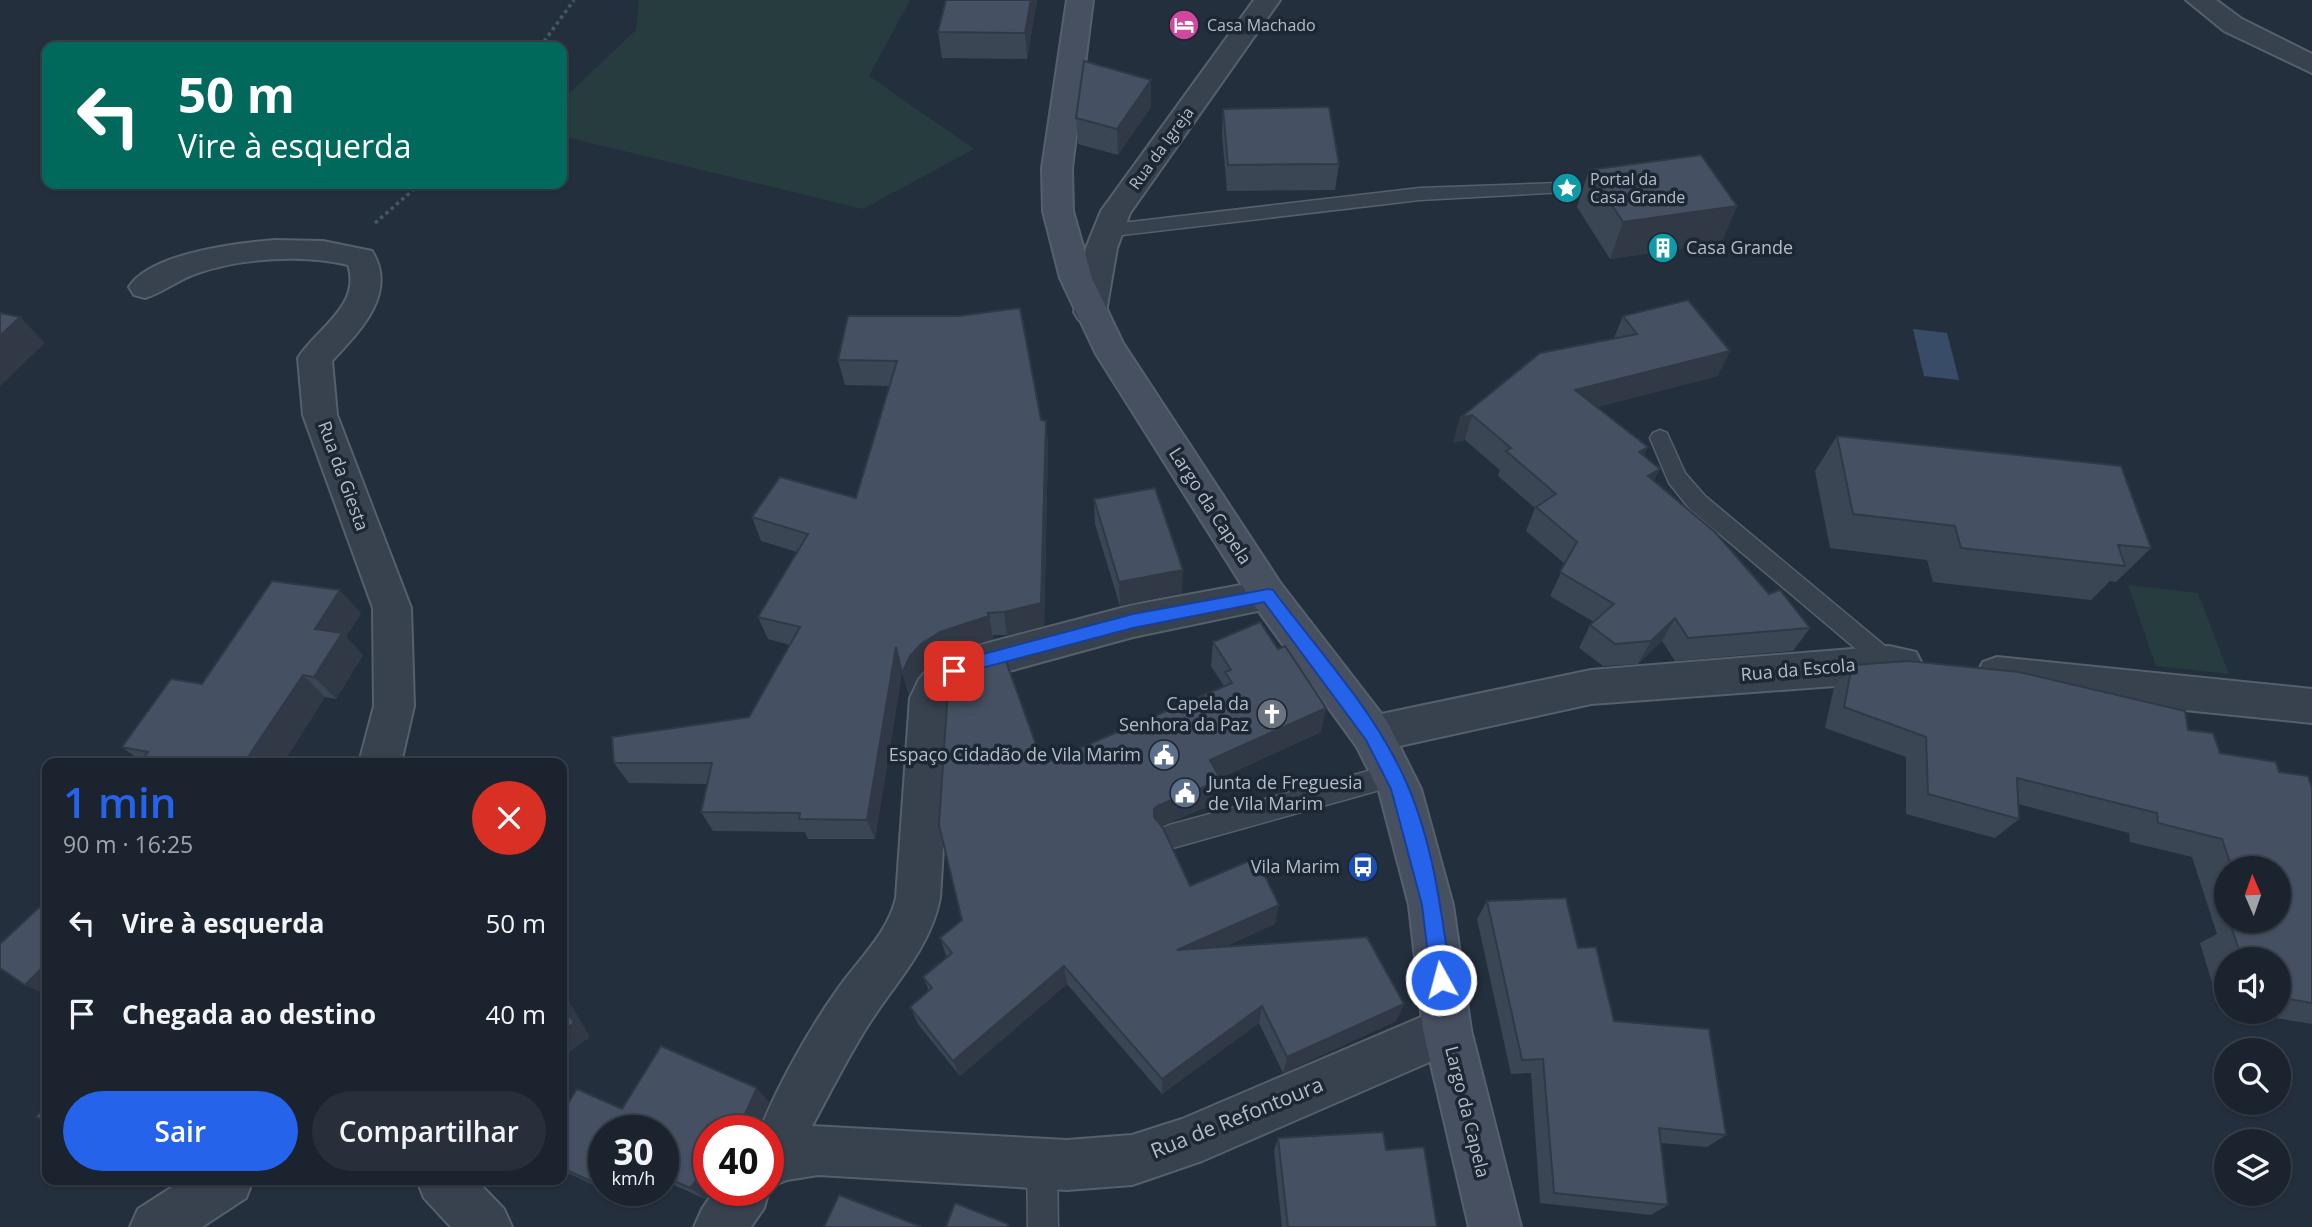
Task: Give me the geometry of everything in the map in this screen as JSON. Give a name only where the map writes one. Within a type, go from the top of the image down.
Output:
[{"type":"street","name":"Largo da Capela","points":[[1080,0],[1057,189],[1062,232],[1076,278],[1090,312],[1115,356],[1268,595],[1372,734],[1394,775],[1412,827],[1432,905],[1447,1030],[1494,1222]]},
{"type":"street","name":"Rua da Igreja","points":[[1090,312],[1098,252],[1116,211],[1267,0]]},
{"type":"street","points":[[2199,0],[2233,25],[2312,65]]},
{"type":"street","points":[[145,287],[186,265],[209,258],[311,250],[342,251]]},
{"type":"street","name":"Rua da Giesta","points":[[342,251],[361,258],[368,271],[365,295],[341,331],[315,358],[320,415],[392,608],[394,706],[382,758]]},
{"type":"street","points":[[784,1128],[850,1011],[913,922],[918,898],[930,698],[938,683],[954,671],[976,663],[1133,621],[1268,595]]},
{"type":"street","name":"Rua da Escola","points":[[1372,734],[1591,687],[1889,663],[2312,706]]},
{"type":"street","name":"Rua de Refontoura","points":[[784,1161],[804,1151],[827,1150],[1042,1163],[1132,1160],[1166,1150],[1447,1030]]},
{"type":"street","points":[[156,1227],[220,1185]]},
{"type":"street","points":[[447,1185],[486,1227]]},
{"type":"street","points":[[720,1227],[737,1206]]},
{"type":"lane","points":[[1105,231],[1420,194],[1560,188]]},
{"type":"lane","points":[[1660,438],[1676,477],[1697,502],[1889,663]]},
{"type":"lane","points":[[1169,837],[1394,775]]},
{"type":"lane","points":[[1042,1163],[1043,1227]]},
{"type":"path","points":[[544,42],[574,0]]},
{"type":"path","points":[[342,251],[413,189]]},
{"type":"green space","points":[[639,0],[910,0],[869,76],[974,149],[863,209],[567,137],[567,95],[636,30]]},
{"type":"green space","points":[[2128,585],[2198,593],[2229,674],[2156,666]]},
{"type":"water","points":[[1913,329],[1947,333],[1959,380],[1924,376]]},
{"type":"building","points":[[946,0],[1031,0],[1025,33],[938,32]]},
{"type":"building","points":[[1084,61],[1151,80],[1117,129],[1076,118]]},
{"type":"building","points":[[1329,107],[1339,164],[1228,165],[1223,109]]},
{"type":"building","points":[[1701,155],[1737,206],[1623,222],[1589,170]]},
{"type":"building","points":[[1688,300],[1730,351],[1575,390],[1648,447],[1639,452],[1660,469],[1648,476],[1715,532],[1769,594],[1780,590],[1810,628],[1688,638],[1675,618],[1651,641],[1615,644],[1590,625],[1614,604],[1560,572],[1577,542],[1536,507],[1556,494],[1506,451],[1511,448],[1472,415],[1460,418],[1540,353],[1637,334],[1623,316]]},
{"type":"building","points":[[1020,308],[1041,420],[1046,421],[1041,603],[988,613],[989,616],[940,632],[921,644],[910,656],[902,673],[896,647],[867,820],[799,819],[800,813],[701,812],[712,763],[614,763],[612,737],[749,717],[800,627],[758,617],[808,534],[752,517],[780,477],[856,498],[897,361],[838,360],[848,316],[958,316]]},
{"type":"building","points":[[0,313],[20,317],[0,336]]},
{"type":"building","points":[[1837,436],[2121,466],[2151,548],[2118,545],[2125,566],[1961,548],[1955,526],[1853,514]]},
{"type":"building","points":[[1155,488],[1183,570],[1119,582],[1094,499]]},
{"type":"building","points":[[272,581],[340,590],[315,629],[342,633],[314,677],[303,675],[247,758],[144,758],[148,752],[122,747],[171,679],[202,684]]},
{"type":"building","points":[[1260,622],[1278,649],[1285,646],[1326,708],[1210,760],[1221,780],[1159,805],[1154,809],[1154,817],[1163,828],[1190,886],[1256,858],[1279,905],[1177,950],[1367,937],[1404,1004],[1287,1057],[1262,1006],[1162,1079],[1064,966],[953,1061],[910,1007],[932,988],[923,977],[952,953],[940,938],[962,920],[939,825],[949,674],[959,665],[976,657],[1002,650],[1043,764],[1232,683],[1225,672],[1231,670],[1213,642]]},
{"type":"building","points":[[1908,661],[2019,672],[2185,711],[2188,730],[2213,733],[2220,753],[2276,762],[2279,772],[2308,776],[2312,788],[2312,1003],[2291,999],[2291,947],[2238,947],[2233,933],[2291,933],[2291,856],[2228,856],[2222,839],[2158,823],[2157,813],[2017,778],[2019,819],[1928,794],[1926,737],[1844,707],[1852,665]]},
{"type":"building","points":[[1566,898],[1578,948],[1596,947],[1614,1021],[1709,1029],[1726,1135],[1659,1128],[1668,1205],[1554,1193],[1543,1059],[1522,1060],[1487,901]]},
{"type":"building","points":[[42,905],[42,968],[25,985],[0,968],[0,944]]},
{"type":"building","points":[[567,1011],[574,1023],[567,1028]]},
{"type":"building","points":[[661,1046],[757,1088],[744,1115],[693,1115],[693,1184],[690,1188],[679,1183],[679,1115],[588,1115],[588,1180],[567,1170],[567,1105],[577,1089],[622,1109]]},
{"type":"building","points":[[42,1109],[42,1120],[36,1117]]},
{"type":"building","points":[[1383,1132],[1386,1150],[1424,1147],[1437,1227],[1288,1227],[1278,1138]]},
{"type":"building","points":[[839,1195],[922,1227],[824,1227]]},
{"type":"building","points":[[955,1203],[1008,1224],[1008,1227],[946,1227]]},
{"type":"place","name":"Casa Machado","points":[[1184,25]]},
{"type":"place","name":"Portal da Casa Grande","points":[[1567,188]]},
{"type":"place","name":"Casa Grande","points":[[1663,248]]},
{"type":"place","name":"Capela da Senhora da Paz","points":[[1272,714]]},
{"type":"place","name":"Espaço Cidadão de Vila Marim","points":[[1164,755]]},
{"type":"place","name":"Junta de Freguesia de Vila Marim","points":[[1185,793]]},
{"type":"place","name":"Vila Marim","points":[[1363,867]]},
{"type":"route","points":[[954,671],[1133,621],[1268,595],[1372,734],[1390,765],[1418,849],[1432,905],[1441,980]]}]
